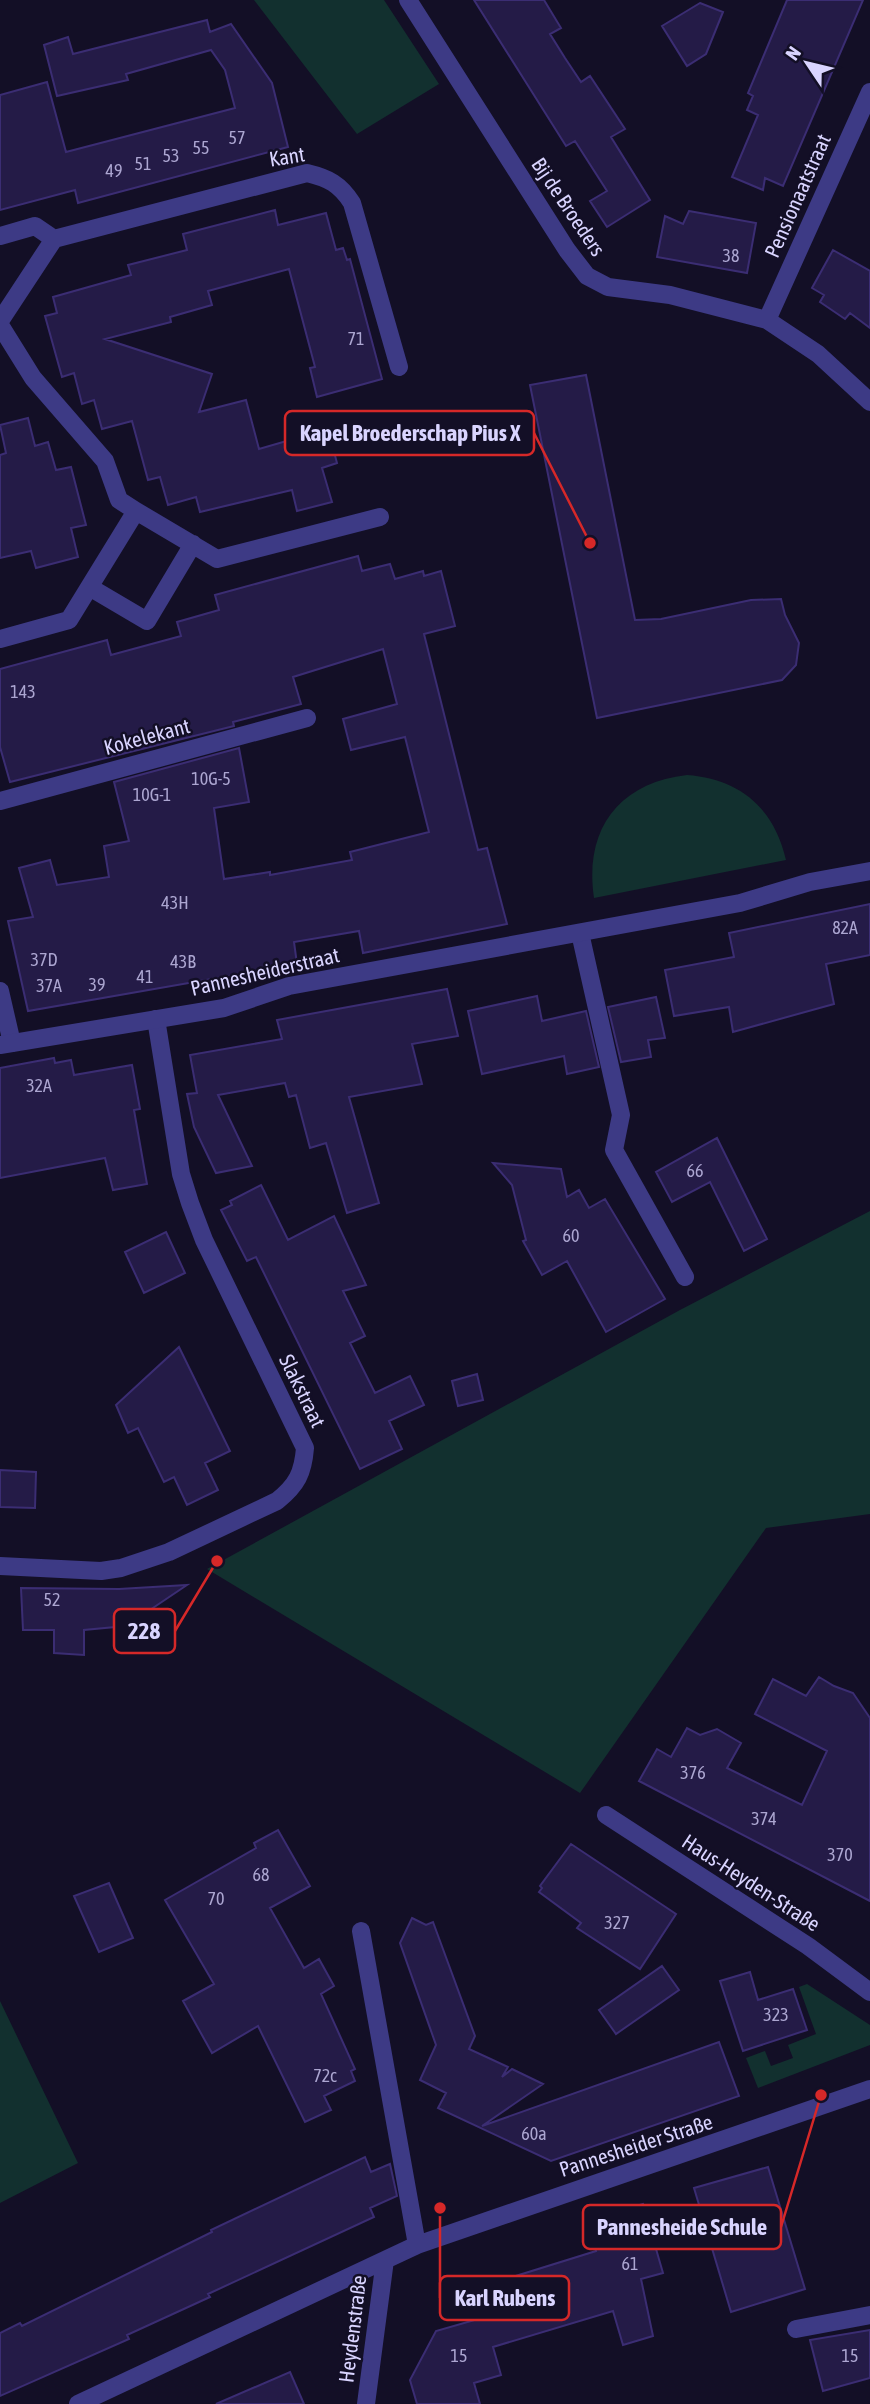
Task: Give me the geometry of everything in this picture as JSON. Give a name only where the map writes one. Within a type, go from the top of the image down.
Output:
[{"type":"street","name":"Bij de Broeders","points":[[408,0],[572,259],[587,276],[608,287],[670,295],[767,320],[818,354],[870,402]]},
{"type":"street","name":"Pensionaatstraat","points":[[767,320],[870,92]]},
{"type":"street","name":"Kant","points":[[54,239],[307,173],[331,179],[344,190],[352,203],[400,367]]},
{"type":"street","points":[[0,236],[35,226],[54,239],[0,323],[33,378],[105,461],[119,500],[217,559],[380,517]]},
{"type":"street","points":[[0,639],[69,620],[136,511]]},
{"type":"street","points":[[91,588],[148,621],[193,544]]},
{"type":"street","name":"Kokelekant","points":[[0,801],[307,718]]},
{"type":"street","name":"Pannesheiderstraat","points":[[6,1044],[224,1008],[289,986],[740,903],[810,882],[870,870]]},
{"type":"street","points":[[580,933],[621,1115],[614,1150],[685,1277]]},
{"type":"street","points":[[0,991],[6,1044]]},
{"type":"street","name":"Slakstraat","points":[[0,1566],[101,1570],[142,1562],[277,1500],[295,1486],[303,1469],[305,1448],[204,1240],[190,1203],[177,1151],[156,1019]]},
{"type":"street","name":"Haus-Heyden-Straße","points":[[606,1815],[808,1946],[870,1992]]},
{"type":"street","points":[[361,1931],[417,2245]]},
{"type":"street","name":"Pannesheider Straße","points":[[78,2404],[417,2245],[870,2089]]},
{"type":"street","name":"Heydenstraße","points":[[366,2404],[384,2260]]},
{"type":"street","points":[[796,2329],[870,2315]]},
{"type":"green space","points":[[254,0],[384,0],[439,84],[357,134]]},
{"type":"green space","points":[[687,775],[723,783],[752,800],[773,825],[786,860],[594,898],[592,874],[595,851],[601,831],[611,814],[642,788]]},
{"type":"green space","points":[[870,1211],[870,1514],[766,1528],[580,1793],[207,1569],[680,1310]]},
{"type":"green space","points":[[807,1984],[870,2025],[870,2045],[758,2088],[746,2058],[765,2051],[771,2066],[793,2058],[788,2045],[816,2034],[799,1987]]},
{"type":"green space","points":[[0,2001],[78,2163],[0,2203]]},
{"type":"building","points":[[474,0],[544,0],[561,28],[550,34],[565,58],[581,82],[590,76],[625,129],[611,137],[650,200],[607,227],[590,201],[607,191],[575,141],[566,146]]},
{"type":"building","points":[[787,0],[863,0],[783,186],[765,178],[763,190],[732,177],[758,115],[747,110],[753,96],[748,93]]},
{"type":"building","points":[[700,3],[723,12],[706,54],[687,66],[662,26]]},
{"type":"building","points":[[207,20],[210,32],[231,24],[272,83],[288,147],[78,203],[75,190],[0,210],[0,95],[47,82],[66,152],[235,108],[225,70],[211,50],[126,74],[128,80],[57,96],[44,45],[68,37],[73,54]]},
{"type":"building","points":[[275,210],[278,225],[326,213],[336,250],[343,248],[347,260],[350,259],[382,379],[317,397],[310,368],[315,367],[289,269],[208,291],[212,305],[170,317],[171,322],[105,339],[212,374],[199,412],[246,400],[259,449],[328,429],[337,463],[322,468],[332,502],[297,511],[292,490],[200,512],[196,497],[168,505],[160,477],[148,480],[132,421],[102,429],[94,400],[82,404],[74,373],[62,377],[45,316],[57,313],[53,297],[131,275],[128,265],[187,250],[183,234]]},
{"type":"building","points":[[689,211],[756,223],[747,273],[657,257],[665,216],[683,224]]},
{"type":"building","points":[[833,250],[870,271],[870,328],[850,313],[845,319],[820,302],[824,295],[812,288]]},
{"type":"building","points":[[586,375],[635,620],[661,619],[751,600],[781,599],[785,615],[799,643],[796,665],[782,680],[597,718],[530,385]]},
{"type":"building","points":[[28,418],[35,446],[48,442],[56,470],[71,467],[86,525],[71,528],[78,557],[36,568],[31,551],[0,558],[0,455],[6,453],[0,425]]},
{"type":"building","points":[[358,556],[362,571],[390,564],[395,579],[423,571],[424,576],[441,571],[455,626],[424,634],[478,850],[487,848],[507,924],[363,953],[359,931],[294,942],[297,964],[28,1011],[8,921],[33,917],[19,868],[50,860],[57,885],[109,877],[104,846],[129,841],[114,782],[239,748],[249,802],[214,808],[224,879],[270,872],[270,875],[352,860],[350,852],[429,832],[405,737],[351,750],[343,719],[397,704],[383,649],[293,677],[301,704],[233,722],[234,726],[10,782],[0,747],[0,669],[107,640],[111,655],[181,636],[177,622],[219,610],[215,595]]},
{"type":"building","points":[[870,904],[870,955],[826,964],[834,1004],[733,1032],[729,1007],[674,1016],[665,970],[734,957],[729,933]]},
{"type":"building","points":[[447,989],[458,1036],[412,1044],[422,1084],[349,1097],[379,1203],[347,1213],[326,1143],[310,1148],[296,1095],[289,1097],[285,1083],[218,1095],[252,1166],[216,1173],[194,1127],[187,1094],[197,1093],[190,1055],[282,1039],[277,1020]]},
{"type":"building","points":[[537,996],[542,1021],[586,1011],[599,1067],[567,1074],[564,1056],[482,1074],[468,1011]]},
{"type":"building","points":[[656,997],[665,1038],[648,1040],[651,1057],[621,1062],[608,1007]]},
{"type":"building","points":[[54,1058],[55,1063],[71,1060],[74,1075],[132,1065],[140,1109],[134,1110],[147,1184],[113,1190],[105,1158],[0,1178],[0,1068]]},
{"type":"building","points":[[717,1138],[767,1239],[744,1251],[710,1182],[672,1202],[656,1172]]},
{"type":"building","points":[[493,1163],[561,1169],[567,1197],[579,1190],[589,1208],[605,1199],[665,1299],[606,1332],[567,1261],[542,1275],[523,1241],[526,1240],[512,1185]]},
{"type":"building","points":[[261,1185],[288,1240],[334,1216],[366,1285],[343,1291],[365,1336],[350,1343],[375,1393],[410,1376],[424,1405],[389,1421],[402,1449],[360,1469],[256,1257],[247,1261],[221,1210],[232,1205],[230,1201]]},
{"type":"building","points":[[166,1232],[185,1273],[144,1293],[125,1252]]},
{"type":"building","points":[[179,1347],[230,1451],[205,1463],[218,1490],[187,1505],[174,1477],[164,1482],[138,1428],[128,1433],[116,1405]]},
{"type":"building","points":[[477,1374],[483,1400],[458,1406],[452,1381]]},
{"type":"building","points":[[0,1470],[36,1472],[35,1508],[0,1507]]},
{"type":"building","points":[[187,1585],[126,1626],[84,1630],[84,1655],[54,1653],[54,1630],[23,1630],[21,1588],[119,1589]]},
{"type":"building","points":[[819,1677],[853,1693],[870,1718],[870,1901],[639,1781],[657,1749],[671,1757],[687,1728],[700,1735],[717,1729],[741,1743],[727,1768],[802,1805],[827,1751],[755,1714],[773,1679],[806,1696]]},
{"type":"building","points":[[278,1830],[310,1886],[270,1908],[304,1968],[319,1959],[334,1986],[321,1994],[355,2069],[351,2071],[355,2081],[324,2096],[331,2110],[305,2122],[258,2026],[212,2053],[183,2001],[214,1984],[165,1900],[256,1848],[254,1843]]},
{"type":"building","points":[[571,1844],[676,1914],[640,1969],[577,1928],[581,1923],[539,1892],[542,1888],[540,1886]]},
{"type":"building","points":[[109,1883],[133,1938],[99,1952],[74,1896]]},
{"type":"building","points":[[412,1918],[426,1925],[433,1922],[475,2036],[469,2049],[508,2067],[502,2077],[512,2069],[543,2084],[482,2126],[719,2042],[739,2096],[551,2161],[438,2108],[446,2093],[420,2080],[436,2045],[400,1943]]},
{"type":"building","points":[[662,1966],[679,1990],[616,2034],[599,2010]]},
{"type":"building","points":[[750,1972],[758,2000],[793,1989],[807,2030],[743,2051],[720,1981]]},
{"type":"building","points":[[365,2157],[371,2172],[390,2164],[397,2196],[370,2208],[374,2217],[208,2294],[210,2297],[127,2335],[129,2339],[0,2396],[0,2333],[20,2323],[22,2326],[212,2232],[211,2230]]},
{"type":"building","points":[[768,2167],[805,2289],[731,2312],[694,2188]]},
{"type":"building","points":[[643,2204],[663,2273],[641,2279],[653,2336],[623,2345],[613,2311],[493,2347],[501,2375],[474,2383],[480,2404],[417,2404],[410,2380],[436,2331],[499,2313],[498,2309],[514,2305],[506,2279],[596,2251],[587,2220]]},
{"type":"building","points":[[870,2330],[870,2378],[823,2391],[810,2340]]},
{"type":"building","points":[[290,2372],[304,2404],[216,2404]]},
{"type":"place","name":"Kapel Broederschap Pius X","points":[[590,543]]},
{"type":"place","name":"228","points":[[217,1561]]},
{"type":"place","name":"Pannesheide Schule","points":[[821,2095]]},
{"type":"place","name":"Karl Rubens","points":[[440,2208]]}]
